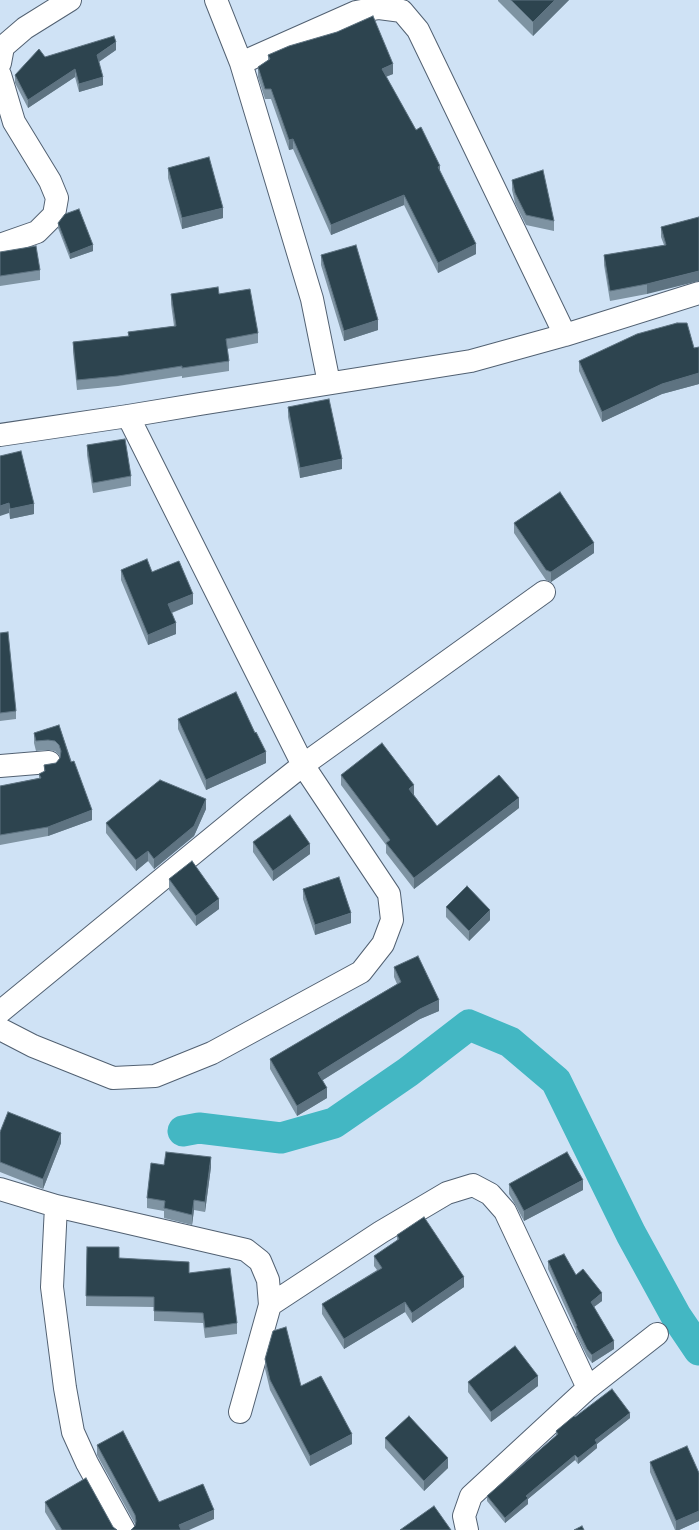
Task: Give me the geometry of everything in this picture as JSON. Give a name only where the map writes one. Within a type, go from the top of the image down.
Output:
[{"type":"street","points":[[0,63],[3,47],[25,28],[70,0]]},
{"type":"street","points":[[216,0],[241,63],[312,299],[329,383]]},
{"type":"street","points":[[241,63],[356,12],[379,8],[402,11],[418,30],[565,335]]},
{"type":"street","points":[[0,74],[14,122],[50,181],[57,198],[54,215],[37,232],[0,245]]},
{"type":"street","points":[[0,435],[471,361],[565,335],[699,293]]},
{"type":"street","points":[[0,1029],[34,1046],[113,1078],[155,1076],[212,1053],[361,972],[383,944],[392,920],[390,894],[303,765],[128,416]]},
{"type":"street","points":[[0,1012],[303,765],[544,592]]},
{"type":"street","points":[[0,766],[49,762]]},
{"type":"street","points":[[270,1305],[381,1232],[440,1196],[447,1192],[473,1185],[490,1194],[505,1211],[588,1388]]},
{"type":"street","points":[[0,1189],[56,1206],[246,1250],[260,1261],[268,1280],[270,1305],[240,1412]]},
{"type":"street","points":[[56,1206],[52,1287],[65,1388],[73,1432],[87,1463],[124,1530]]},
{"type":"street","points":[[468,1530],[464,1516],[471,1496],[588,1388],[657,1334]]},
{"type":"building","points":[[511,0],[555,0],[533,22]]},
{"type":"building","points":[[373,16],[393,64],[382,69],[416,130],[421,127],[440,166],[438,167],[476,244],[438,263],[404,195],[331,225],[293,139],[289,140],[271,89],[265,89],[258,67],[270,59],[268,55],[289,46],[337,32]]},
{"type":"building","points":[[114,36],[116,42],[97,55],[103,77],[79,84],[75,69],[28,100],[15,75],[39,49],[45,57]]},
{"type":"building","points":[[209,157],[223,208],[182,218],[168,168]]},
{"type":"building","points":[[543,170],[554,221],[526,215],[515,193],[512,180]]},
{"type":"building","points":[[79,209],[93,245],[70,254],[58,223],[65,214]]},
{"type":"building","points":[[699,217],[699,271],[647,284],[610,291],[604,255],[666,245],[661,227]]},
{"type":"building","points":[[356,245],[378,320],[344,331],[321,255]]},
{"type":"building","points":[[36,246],[40,270],[0,276],[0,252]]},
{"type":"building","points":[[218,287],[219,294],[250,289],[258,333],[226,339],[229,361],[77,380],[73,342],[129,336],[128,332],[176,326],[171,294]]},
{"type":"building","points":[[677,323],[687,323],[694,348],[699,347],[699,373],[662,384],[602,412],[579,361],[637,334]]},
{"type":"building","points":[[329,399],[342,459],[300,468],[288,407]]},
{"type":"building","points":[[125,439],[131,476],[93,483],[87,445]]},
{"type":"building","points":[[21,451],[34,504],[10,509],[9,503],[0,506],[0,456]]},
{"type":"building","points":[[560,492],[594,543],[551,572],[546,570],[514,523]]},
{"type":"building","points":[[147,559],[152,572],[179,561],[193,594],[168,604],[176,623],[148,635],[121,570]]},
{"type":"building","points":[[8,632],[16,711],[0,713],[0,633]]},
{"type":"building","points":[[236,692],[255,733],[256,732],[266,752],[206,780],[178,719]]},
{"type":"building","points":[[59,725],[71,762],[74,761],[92,810],[48,827],[0,835],[0,786],[41,778],[39,774],[45,771],[44,765],[56,763],[60,758],[61,751],[59,745],[55,741],[36,741],[34,733]]},
{"type":"building","points":[[382,743],[414,785],[409,789],[437,826],[499,775],[519,798],[414,878],[386,843],[390,840],[341,775]]},
{"type":"building","points":[[160,780],[206,799],[194,826],[154,859],[148,851],[136,860],[106,823]]},
{"type":"building","points":[[290,815],[310,844],[273,871],[253,842]]},
{"type":"building","points":[[192,861],[219,899],[196,916],[169,879]]},
{"type":"building","points":[[339,877],[351,913],[315,925],[303,889]]},
{"type":"building","points":[[467,886],[490,910],[469,931],[446,907]]},
{"type":"building","points":[[418,956],[439,1000],[420,1009],[318,1073],[327,1088],[297,1106],[270,1059],[401,982],[394,967]]},
{"type":"building","points":[[8,1112],[61,1133],[43,1179],[0,1162],[0,1132]]},
{"type":"building","points":[[166,1152],[211,1157],[205,1202],[194,1200],[192,1215],[164,1208],[165,1201],[147,1198],[151,1163],[164,1165]]},
{"type":"building","points":[[567,1152],[583,1180],[524,1211],[509,1184]]},
{"type":"building","points":[[424,1217],[464,1277],[412,1313],[405,1302],[344,1339],[322,1304],[382,1268],[374,1256],[399,1239],[397,1235]]},
{"type":"building","points":[[87,1247],[119,1247],[119,1258],[189,1262],[189,1273],[230,1268],[237,1323],[205,1328],[203,1313],[154,1311],[154,1297],[86,1296]]},
{"type":"building","points":[[564,1254],[576,1275],[583,1269],[602,1293],[591,1302],[614,1341],[592,1355],[587,1349],[576,1326],[548,1261]]},
{"type":"building","points":[[286,1327],[301,1386],[321,1376],[352,1434],[310,1456],[270,1380],[265,1359],[273,1331]]},
{"type":"building","points":[[515,1346],[538,1376],[491,1412],[468,1382]]},
{"type":"building","points":[[612,1389],[630,1413],[595,1440],[597,1443],[578,1458],[575,1455],[526,1496],[528,1498],[505,1518],[487,1496],[558,1434],[556,1431]]},
{"type":"building","points":[[409,1416],[448,1458],[424,1481],[385,1438]]},
{"type":"building","points":[[123,1431],[159,1502],[203,1484],[214,1510],[179,1525],[181,1530],[131,1530],[135,1526],[135,1515],[97,1445]]},
{"type":"building","points":[[687,1446],[699,1473],[699,1511],[676,1521],[650,1462]]},
{"type":"building","points":[[86,1478],[113,1527],[117,1530],[62,1530],[45,1502]]},
{"type":"building","points":[[434,1506],[451,1530],[400,1530]]},
{"type":"building","points":[[582,1526],[584,1530],[574,1530]]},
{"type":"waterway","points":[[183,1131],[199,1128],[281,1138],[334,1123],[408,1072],[469,1025],[510,1042],[556,1081],[631,1234],[676,1316],[699,1350]]}]
